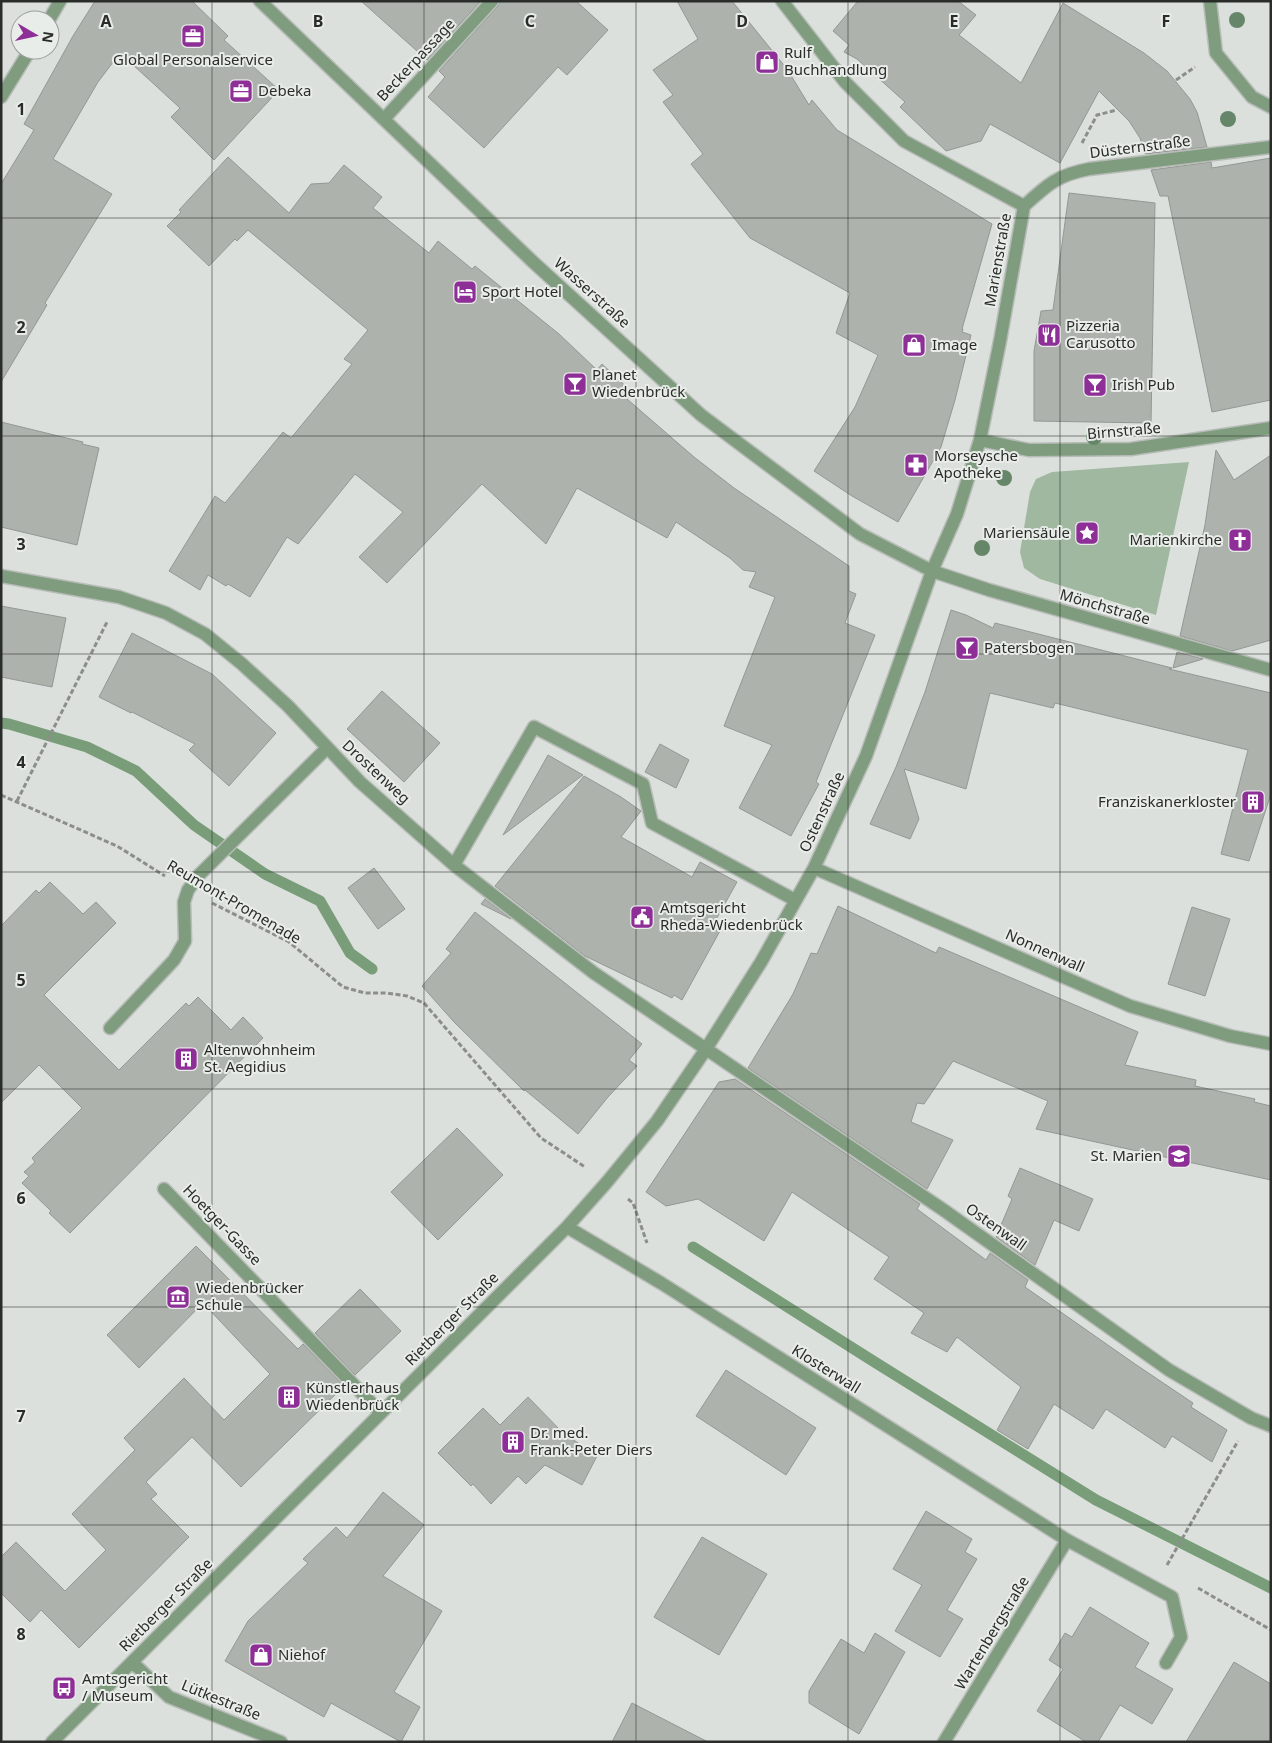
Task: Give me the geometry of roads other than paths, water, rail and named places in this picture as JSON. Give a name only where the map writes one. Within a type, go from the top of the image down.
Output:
[{"type":"street","name":"Wasserstraße","points":[[260,1],[532,261],[700,415],[860,534],[932,571]]},
{"type":"street","name":"Beckerpassage","points":[[384,119],[492,1]]},
{"type":"street","name":"Marienstraße","points":[[782,1],[845,82],[904,141],[1024,206],[980,440],[957,514],[932,571]]},
{"type":"street","points":[[1210,1],[1216,53],[1252,97],[1271,107]]},
{"type":"street","points":[[1,98],[24,60]]},
{"type":"street","name":"Düsternstraße","points":[[1024,206],[1047,184],[1072,172],[1271,147]]},
{"type":"street","name":"Birnstraße","points":[[980,440],[1029,450],[1131,449],[1271,428]]},
{"type":"street","name":"Mönchstraße","points":[[932,571],[989,590],[1271,670]]},
{"type":"street","name":"Ostenstraße","points":[[706,1049],[761,962],[814,868],[866,756],[932,571]]},
{"type":"street","name":"Drostenweg","points":[[1,576],[119,597],[166,613],[205,634],[242,664],[288,706],[360,782],[454,865],[594,973],[706,1049]]},
{"type":"street","points":[[454,865],[534,727],[643,784],[652,823],[796,900]]},
{"type":"street","points":[[110,1028],[174,960],[185,941],[184,902],[188,890],[199,875],[327,748]]},
{"type":"street","name":"Nonnenwall","points":[[814,868],[1130,1006],[1230,1036],[1271,1044]]},
{"type":"street","name":"Rietberger Straße","points":[[52,1742],[567,1228],[657,1121],[706,1049]]},
{"type":"street","name":"Ostenwall","points":[[706,1049],[945,1211],[1170,1370],[1251,1418],[1271,1426]]},
{"type":"street","name":"Hoetger-Gasse","points":[[164,1189],[381,1413]]},
{"type":"street","name":"Klosterwall","points":[[567,1228],[661,1284],[1067,1540],[1172,1597],[1181,1637],[1166,1663]]},
{"type":"street","name":"Wartenbergstraße","points":[[944,1742],[1067,1540]]},
{"type":"street","name":"Lütkestraße","points":[[132,1662],[169,1697],[280,1742]]},
{"type":"waterway","points":[[1,723],[87,747],[136,771],[194,825],[265,874],[320,901],[350,953],[372,969]]},
{"type":"waterway","points":[[693,1247],[1096,1500],[1271,1588]]},
{"type":"place","name":"Global Personalservice","points":[[193,36]]},
{"type":"place","name":"Rulf Buchhandlung","points":[[767,62]]},
{"type":"place","name":"Debeka","points":[[241,91]]},
{"type":"place","name":"Sport Hotel","points":[[465,292]]},
{"type":"place","name":"Pizzeria Carusotto","points":[[1049,335]]},
{"type":"place","name":"Image","points":[[914,345]]},
{"type":"place","name":"Planet Wiedenbrück","points":[[575,384]]},
{"type":"place","name":"Irish Pub","points":[[1095,385]]},
{"type":"place","name":"Morseysche Apotheke","points":[[916,465]]},
{"type":"place","name":"Mariensäule","points":[[1087,533]]},
{"type":"place","name":"Marienkirche","points":[[1240,540]]},
{"type":"place","name":"Patersbogen","points":[[967,648]]},
{"type":"place","name":"Franziskanerkloster","points":[[1253,802]]},
{"type":"place","name":"Amtsgericht Rheda-Wiedenbrück","points":[[642,917]]},
{"type":"place","name":"Altenwohnheim St. Aegidius","points":[[186,1059]]},
{"type":"place","name":"St. Marien","points":[[1179,1156]]},
{"type":"place","name":"Wiedenbrücker Schule","points":[[178,1297]]},
{"type":"place","name":"Künstlerhaus Wiedenbrück","points":[[289,1397]]},
{"type":"place","name":"Dr. med. Frank-Peter Diers","points":[[513,1442]]},
{"type":"place","name":"Niehof","points":[[261,1655]]},
{"type":"place","name":"Amtsgericht / Museum","points":[[64,1688]]}]
